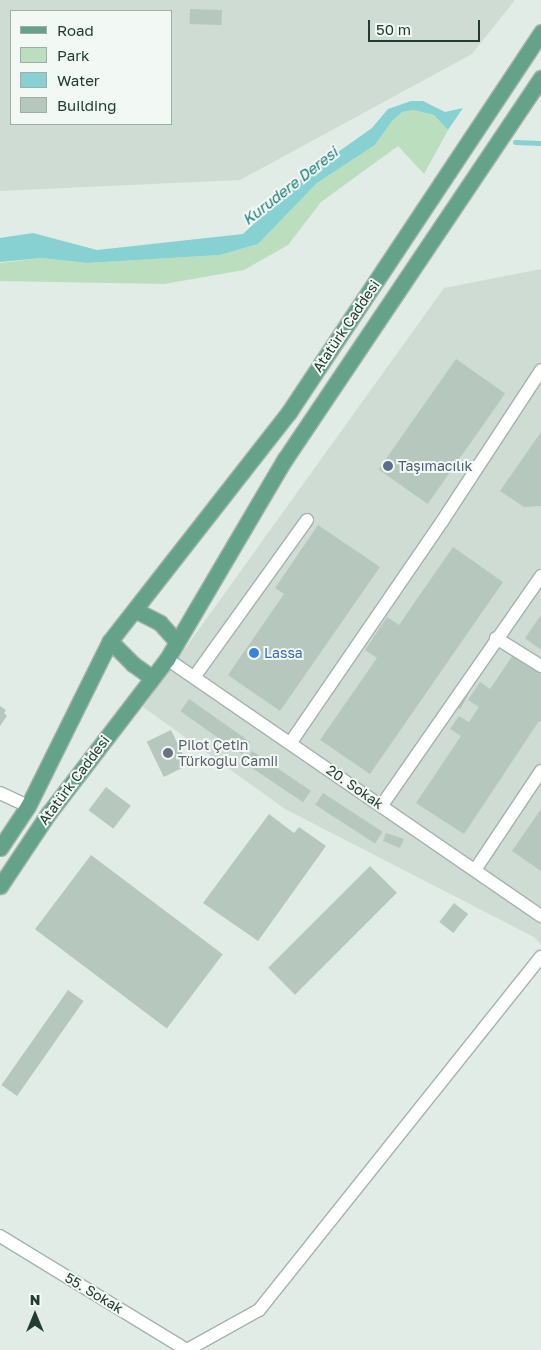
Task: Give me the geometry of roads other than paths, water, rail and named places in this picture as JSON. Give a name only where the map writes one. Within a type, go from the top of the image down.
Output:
[{"type":"main road","name":"Atatürk Caddesi","points":[[0,848],[28,806],[110,641],[289,412],[541,32]]},
{"type":"main road","name":"Atatürk Caddesi","points":[[0,886],[48,814],[151,677],[167,659],[285,459],[541,78]]},
{"type":"main road","points":[[135,610],[160,623],[176,641]]},
{"type":"main road","points":[[110,641],[133,664],[151,677]]},
{"type":"street","points":[[291,742],[443,520],[541,370]]},
{"type":"street","points":[[195,676],[307,520]]},
{"type":"street","points":[[382,805],[496,638],[541,576]]},
{"type":"street","points":[[496,638],[541,666]]},
{"type":"street","name":"20. Sokak","points":[[167,659],[195,676],[541,916]]},
{"type":"street","points":[[475,870],[541,771]]},
{"type":"street","points":[[0,793],[28,806]]},
{"type":"street","points":[[187,1350],[259,1310],[541,957]]},
{"type":"street","name":"55. Sokak","points":[[0,1236],[187,1350]]},
{"type":"water","points":[[411,101],[423,101],[445,112],[463,108],[448,130],[434,115],[414,110],[402,112],[392,121],[375,145],[317,183],[258,244],[220,255],[88,263],[41,258],[0,262],[0,238],[33,233],[97,250],[243,234],[307,174],[372,128],[388,109]]},
{"type":"waterway","name":"Kurudere Deresi","points":[[515,142],[541,143]]},
{"type":"place","name":"Taşımacılık","points":[[388,466]]},
{"type":"place","name":"Lassa","points":[[254,653]]},
{"type":"place","name":"Pilot Çetin Türkoğlu Camii","points":[[168,753]]}]
